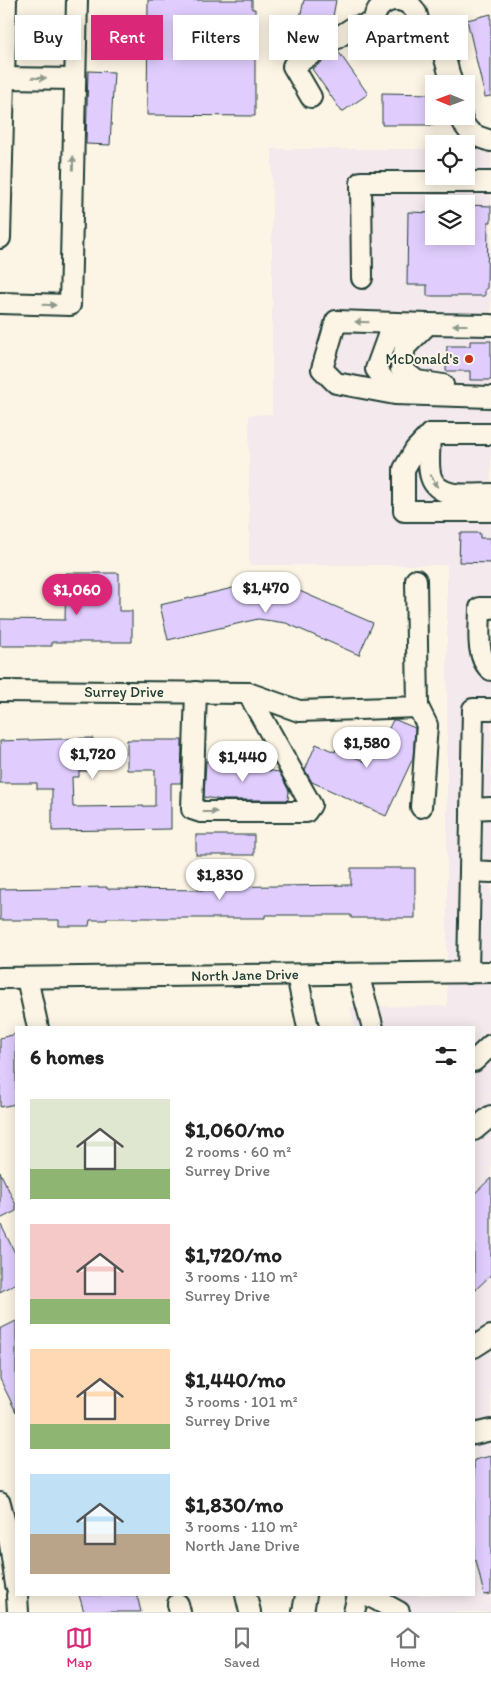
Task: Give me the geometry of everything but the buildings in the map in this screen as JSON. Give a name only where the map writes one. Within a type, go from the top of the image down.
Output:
[{"type":"street","points":[[0,238],[6,0]]},
{"type":"street","points":[[0,303],[70,305],[77,0]]},
{"type":"street","points":[[376,15],[380,6],[386,2],[401,1],[416,4]]},
{"type":"street","points":[[311,97],[293,66],[348,31]]},
{"type":"street","points":[[445,60],[450,75]]},
{"type":"street","points":[[4,78],[75,79]]},
{"type":"street","points":[[465,125],[467,130],[477,137],[491,141]]},
{"type":"street","points":[[362,278],[361,182],[491,182]]},
{"type":"street","points":[[423,330],[336,321],[322,368],[336,383],[395,394],[491,397]]},
{"type":"street","points":[[491,325],[423,330],[388,336],[376,369],[388,385],[437,384],[472,390],[491,390]]},
{"type":"street","points":[[491,434],[430,434],[415,450],[404,469],[404,511],[491,511]]},
{"type":"street","points":[[430,434],[430,477],[439,489],[453,494],[491,494]]},
{"type":"street","points":[[416,580],[418,707],[427,725],[421,807]]},
{"type":"street","points":[[491,608],[480,608],[480,652],[484,664],[491,670]]},
{"type":"street","name":"Surrey Drive","points":[[0,691],[248,693],[298,712],[418,707]]},
{"type":"street","points":[[196,692],[192,809],[201,812],[306,812],[311,806],[248,693]]},
{"type":"street","points":[[468,973],[473,709],[491,709]]},
{"type":"street","points":[[471,808],[491,808]]},
{"type":"street","points":[[470,871],[491,872]]},
{"type":"street","name":"North Jane Drive","points":[[0,978],[491,972]]},
{"type":"street","points":[[297,974],[308,1026]]},
{"type":"street","points":[[358,974],[372,1026]]},
{"type":"street","points":[[27,978],[38,1026]]},
{"type":"street","points":[[475,1060],[491,1045]]},
{"type":"street","points":[[475,1129],[491,1116]]},
{"type":"street","points":[[475,1346],[491,1336]]},
{"type":"street","points":[[475,1434],[491,1430]]},
{"type":"street","points":[[0,1502],[10,1544],[15,1578]]},
{"type":"street","points":[[17,1596],[18,1612]]},
{"type":"street","points":[[246,1596],[250,1612]]},
{"type":"street","points":[[303,1612],[306,1596]]},
{"type":"street","points":[[354,1612],[358,1596]]},
{"type":"street","points":[[370,1596],[399,1612]]},
{"type":"shaded area","points":[[272,149],[425,149],[425,185],[475,185],[475,149],[491,149],[491,1612],[380,1612],[383,1596],[475,1596],[475,1026],[355,1026],[350,1007],[447,1006],[447,565],[249,565],[249,415],[272,414]]},
{"type":"place","name":"McDonald's","points":[[469,359]]}]
